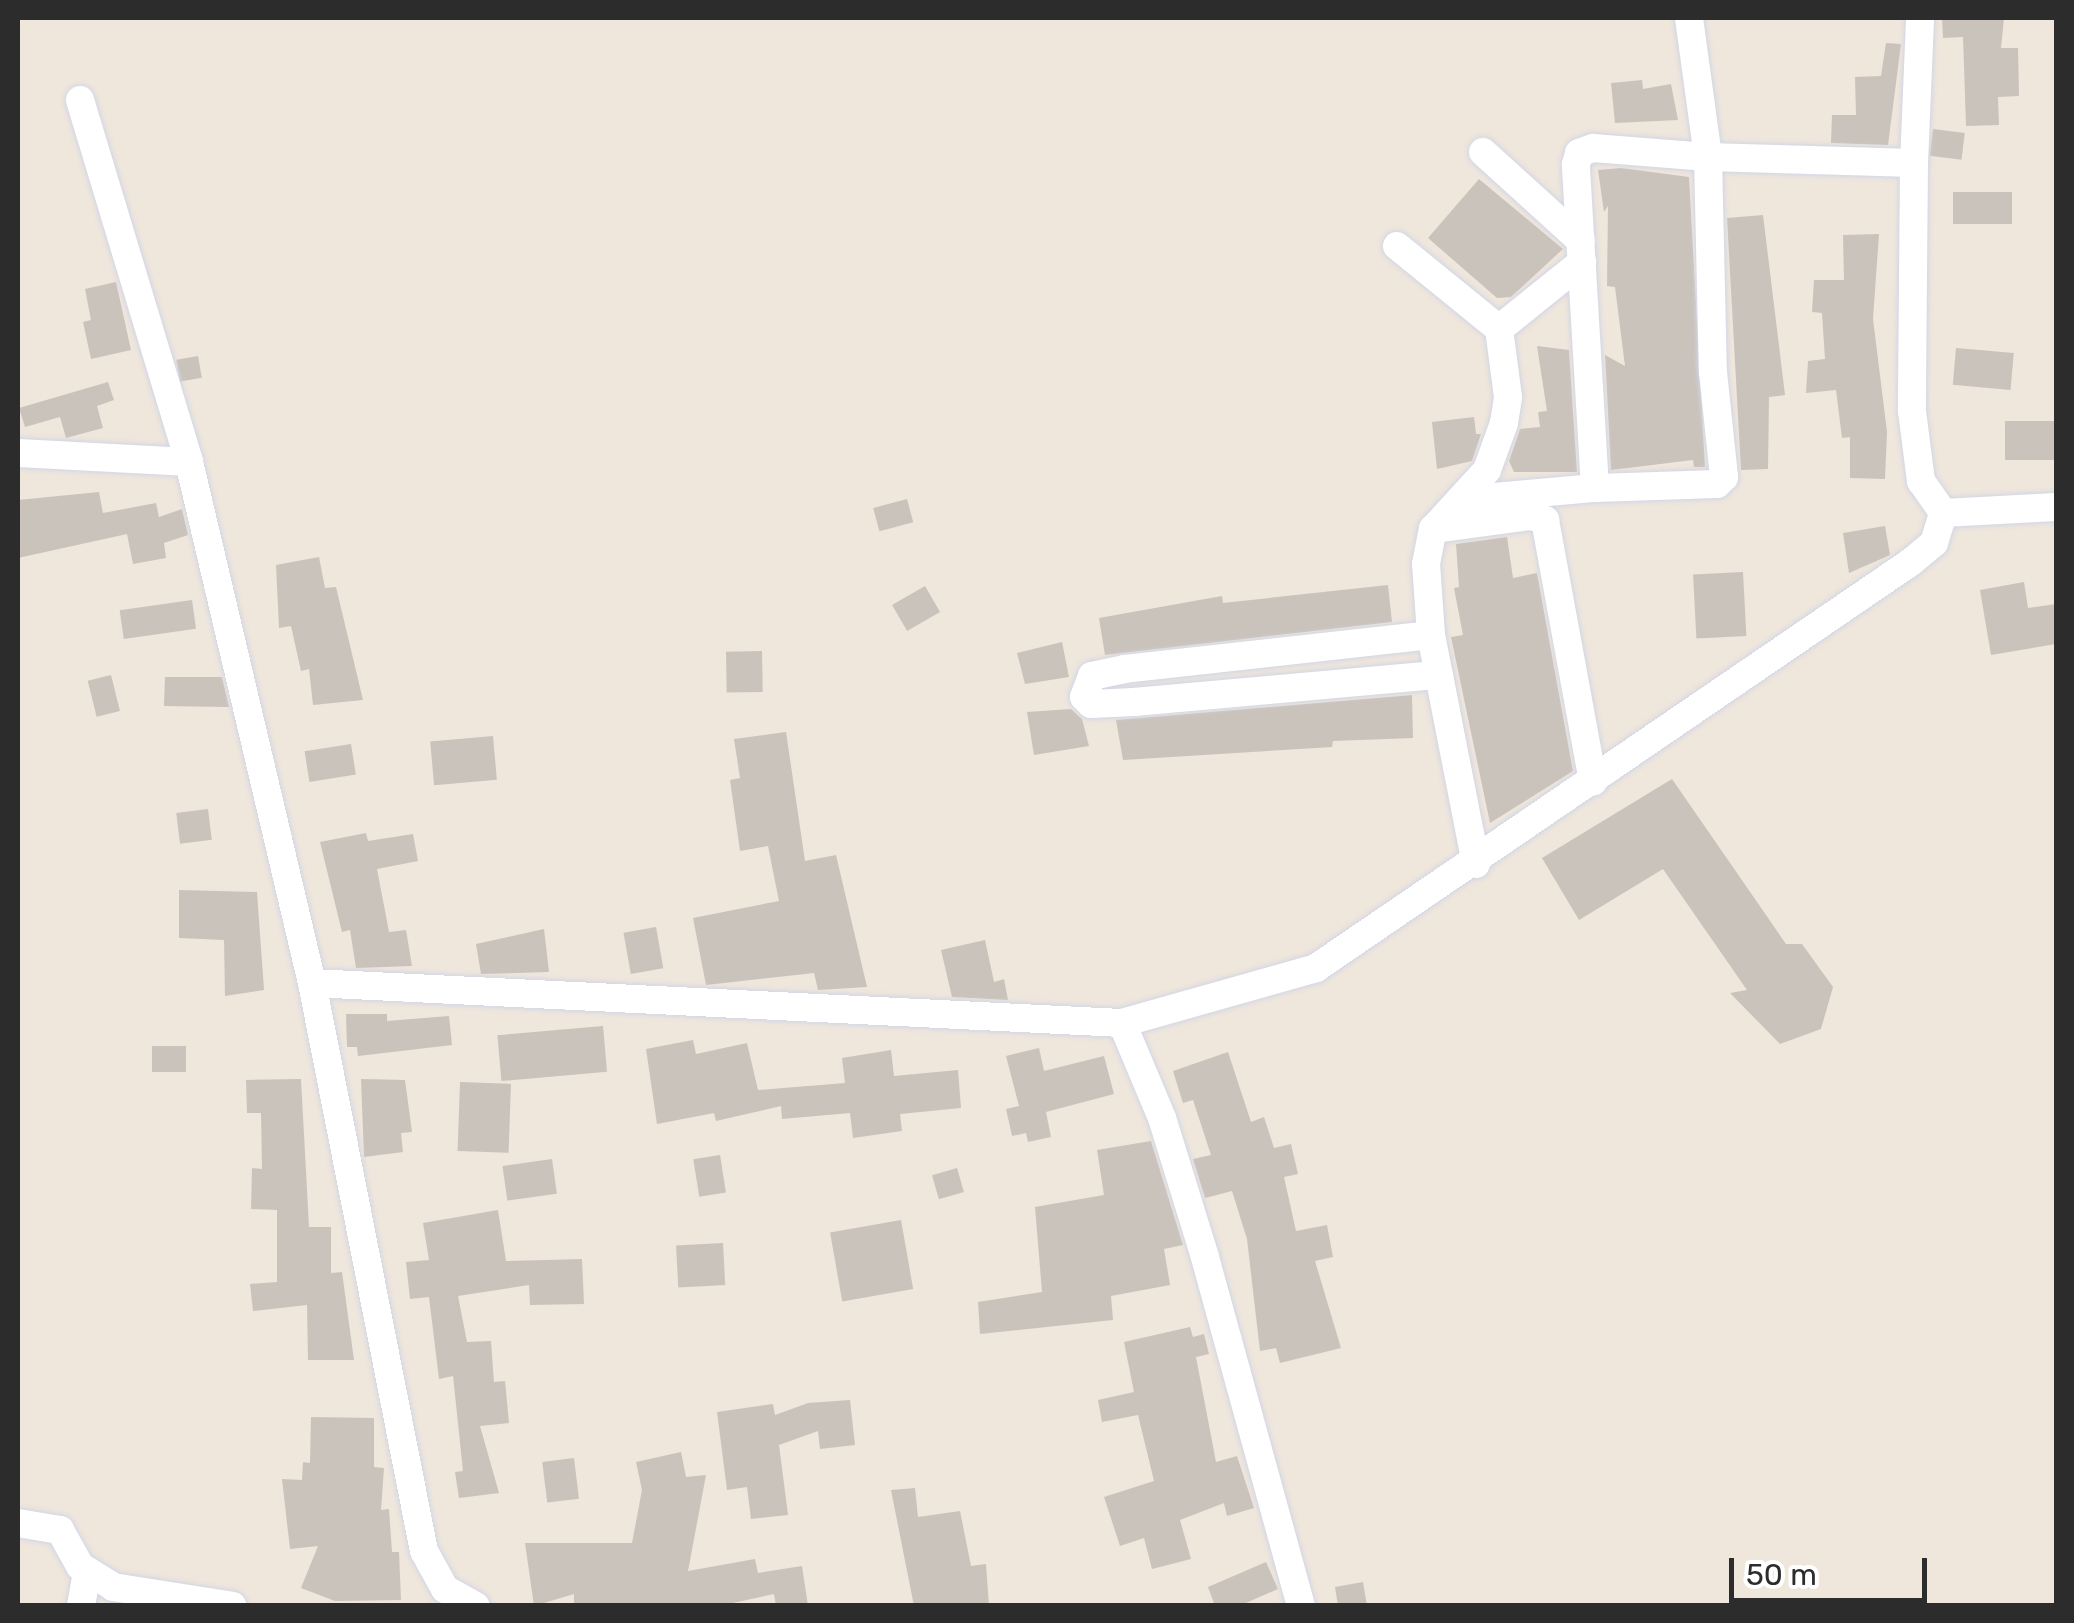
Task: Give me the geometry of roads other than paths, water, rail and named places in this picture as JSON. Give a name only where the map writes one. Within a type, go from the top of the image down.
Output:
[{"type":"street","points":[[1460,500],[1594,488],[1717,484],[1724,478],[1713,372],[1708,157],[1689,18]]},
{"type":"street","points":[[1920,18],[1914,163],[1913,426],[1921,481],[1943,513]]},
{"type":"street","points":[[80,100],[188,462],[312,983],[424,1551],[445,1589],[476,1606]]},
{"type":"street","points":[[1482,152],[1581,251]]},
{"type":"street","points":[[1594,488],[1579,153],[1914,163]]},
{"type":"street","points":[[1396,246],[1499,329],[1508,397],[1504,423],[1487,470],[1433,529],[1426,591],[1476,864]]},
{"type":"street","points":[[1499,329],[1581,251]]},
{"type":"street","points":[[18,454],[188,462]]},
{"type":"street","points":[[1943,513],[2056,507]]},
{"type":"street","points":[[312,983],[1122,1024],[1316,968],[1476,864],[1923,552],[1943,513]]},
{"type":"street","points":[[1433,529],[1531,516],[1544,520],[1592,782]]},
{"type":"street","points":[[1431,634],[1125,668],[1092,676],[1084,697],[1090,704],[1111,704],[1439,675]]},
{"type":"street","points":[[1122,1024],[1162,1118],[1206,1256],[1301,1606]]},
{"type":"street","points":[[18,1523],[60,1530],[87,1573],[113,1587],[233,1606]]},
{"type":"street","points":[[82,1606],[87,1573]]}]
